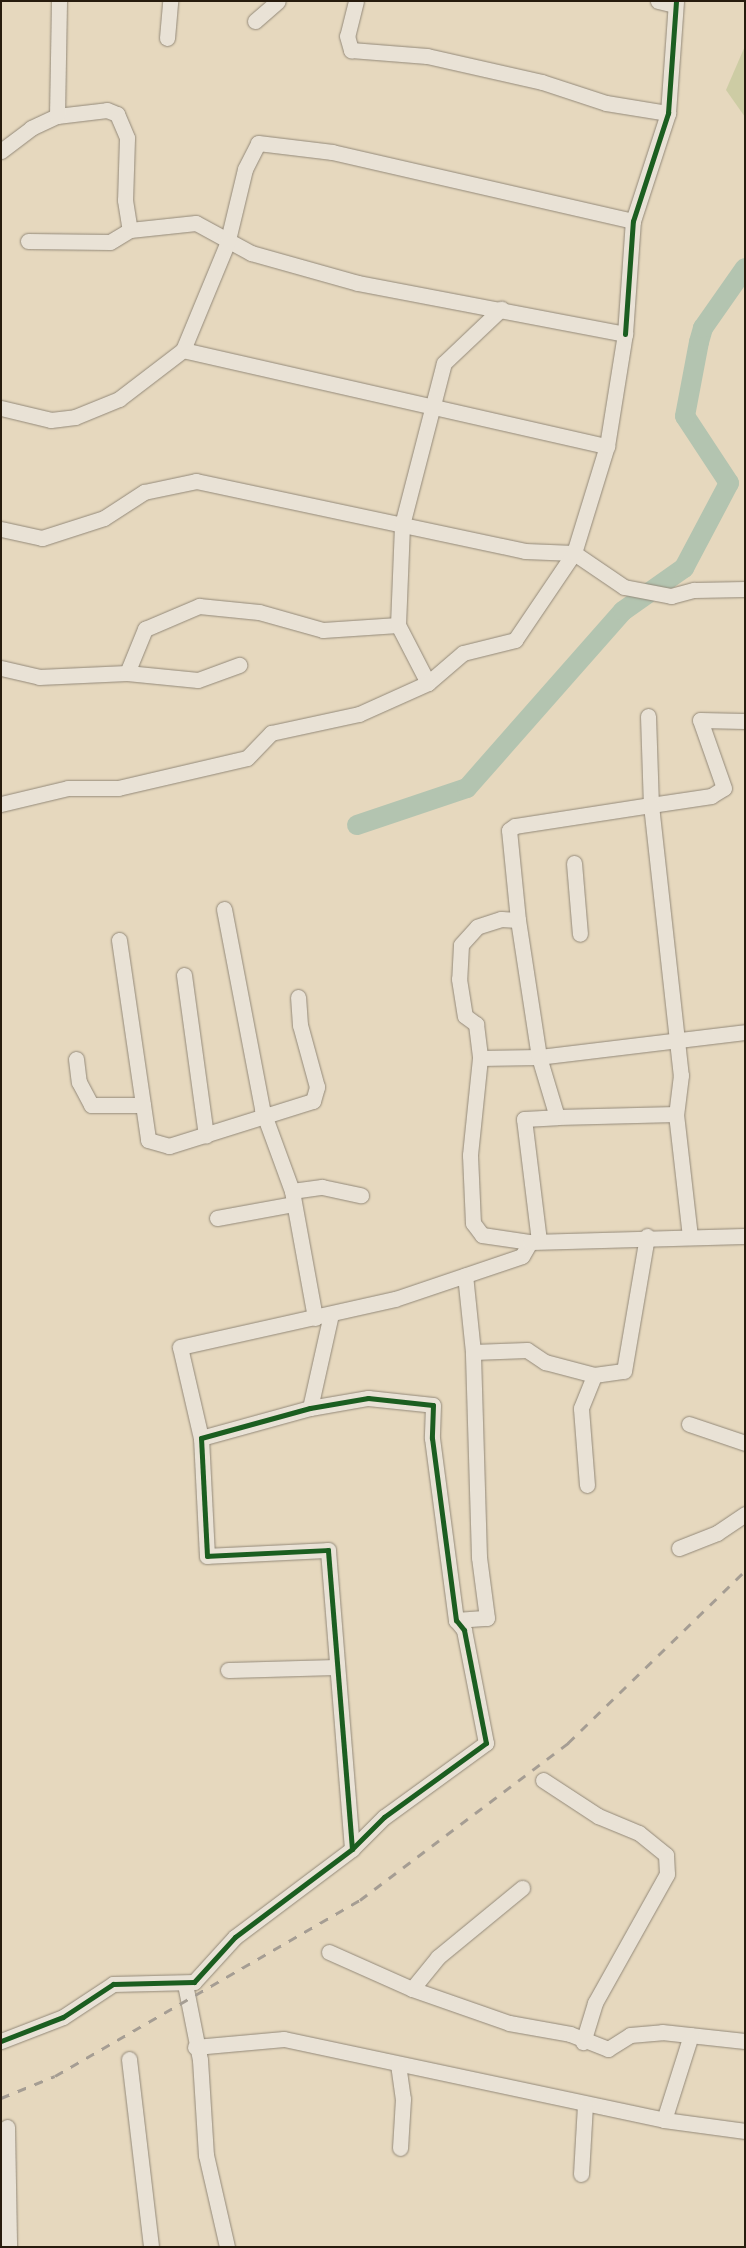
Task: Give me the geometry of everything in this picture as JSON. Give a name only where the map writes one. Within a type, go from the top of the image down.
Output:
[{"type":"street","points":[[57,116],[59,1]]},
{"type":"street","points":[[167,38],[170,1]]},
{"type":"street","points":[[255,21],[278,1]]},
{"type":"street","points":[[356,1],[347,36],[351,50],[427,56],[542,82],[606,102],[668,113]]},
{"type":"street","points":[[1,804],[68,788],[118,788],[248,758],[271,733],[359,714],[428,683],[463,653],[515,640],[574,553],[607,446],[625,334],[633,221],[668,113],[676,3],[658,1]]},
{"type":"street","points":[[2,148],[57,116],[107,110],[117,114],[127,138],[125,200],[130,230]]},
{"type":"street","points":[[1,408],[51,420],[75,417],[118,399],[183,350],[227,244],[245,169],[258,143],[276,142],[633,221]]},
{"type":"street","points":[[28,241],[110,242],[130,230],[196,223],[210,228],[227,244],[358,283],[625,334]]},
{"type":"street","points":[[428,683],[398,625],[402,525],[436,406],[444,363],[501,309]]},
{"type":"street","points":[[183,350],[607,446]]},
{"type":"street","points":[[1,529],[42,538],[104,518],[144,492],[196,481],[525,552],[574,553],[613,583],[671,596],[694,590],[745,589]]},
{"type":"street","points":[[127,673],[144,629],[199,606],[259,612],[323,630],[398,625]]},
{"type":"street","points":[[1,668],[39,677],[127,673],[198,680],[239,665]]},
{"type":"street","points":[[648,716],[651,805],[681,1075],[676,1114],[690,1236]]},
{"type":"street","points":[[556,1117],[539,1057],[518,920],[509,830],[711,796],[724,788],[700,720],[745,720]]},
{"type":"street","points":[[574,863],[580,934]]},
{"type":"street","points":[[224,910],[264,1116],[293,1197],[308,1261],[315,1318]]},
{"type":"street","points":[[518,920],[501,919],[477,927],[461,945],[459,979],[466,1016],[476,1024],[480,1058],[470,1155],[472,1223],[482,1234],[534,1242],[647,1236],[745,1236]]},
{"type":"street","points":[[119,940],[148,1140],[169,1146],[313,1101],[317,1087],[300,1025],[298,997]]},
{"type":"street","points":[[184,975],[206,1135]]},
{"type":"street","points":[[480,1058],[539,1057],[677,1038],[745,1032]]},
{"type":"street","points":[[76,1060],[79,1082],[91,1105],[143,1105]]},
{"type":"street","points":[[352,1849],[328,1550],[207,1556],[201,1438],[180,1347],[331,1314],[465,1275],[522,1256],[534,1242],[524,1119],[676,1114]]},
{"type":"street","points":[[217,1218],[322,1187],[361,1195]]},
{"type":"street","points":[[473,1352],[527,1350],[545,1362],[594,1375],[624,1371],[647,1236]]},
{"type":"street","points":[[456,1620],[487,1618],[479,1556],[473,1352],[465,1275]]},
{"type":"street","points":[[310,1408],[331,1314]]},
{"type":"street","points":[[587,1484],[581,1408],[594,1375]]},
{"type":"street","points":[[1,2041],[63,2017],[113,1984],[185,1984],[194,1982],[235,1937],[352,1849],[384,1817],[486,1743],[464,1630],[456,1620],[432,1438],[433,1405],[368,1398],[310,1408],[201,1438]]},
{"type":"street","points":[[689,1424],[745,1443]]},
{"type":"street","points":[[679,1548],[718,1533],[745,1514]]},
{"type":"street","points":[[228,1670],[337,1667]]},
{"type":"street","points":[[543,1780],[598,1816],[639,1833],[666,1855],[667,1874],[595,2003],[583,2042]]},
{"type":"street","points":[[412,1989],[438,1957],[522,1888]]},
{"type":"street","points":[[328,1952],[412,1989],[509,2023],[570,2034],[583,2042],[608,2049],[630,2035],[691,2035],[745,2041]]},
{"type":"street","points":[[185,1984],[195,2047],[200,2060],[206,2155],[227,2247]]},
{"type":"street","points":[[664,2120],[691,2035]]},
{"type":"street","points":[[195,2047],[284,2039],[664,2120],[745,2131]]},
{"type":"street","points":[[129,2059],[151,2247]]},
{"type":"street","points":[[398,2064],[403,2100],[400,2148]]},
{"type":"street","points":[[581,2174],[585,2104]]},
{"type":"street","points":[[7,2127],[10,2247]]},
{"type":"green space","points":[[745,46],[745,117],[726,90]]},
{"type":"waterway","points":[[357,825],[467,788],[623,611],[684,568],[729,483],[685,416],[699,342],[703,328],[745,268]]},
{"type":"railway","points":[[1,2098],[55,2076],[360,1900],[568,1743],[745,1571]]},
{"type":"cycle path","points":[[625,334],[633,221],[668,113],[676,1]]},
{"type":"cycle path","points":[[1,2041],[63,2017],[113,1984],[194,1982],[235,1937],[352,1849],[328,1550],[207,1556],[201,1438],[310,1408],[368,1398],[433,1405],[432,1438],[456,1620],[464,1630],[486,1743],[384,1817],[352,1849]]}]
